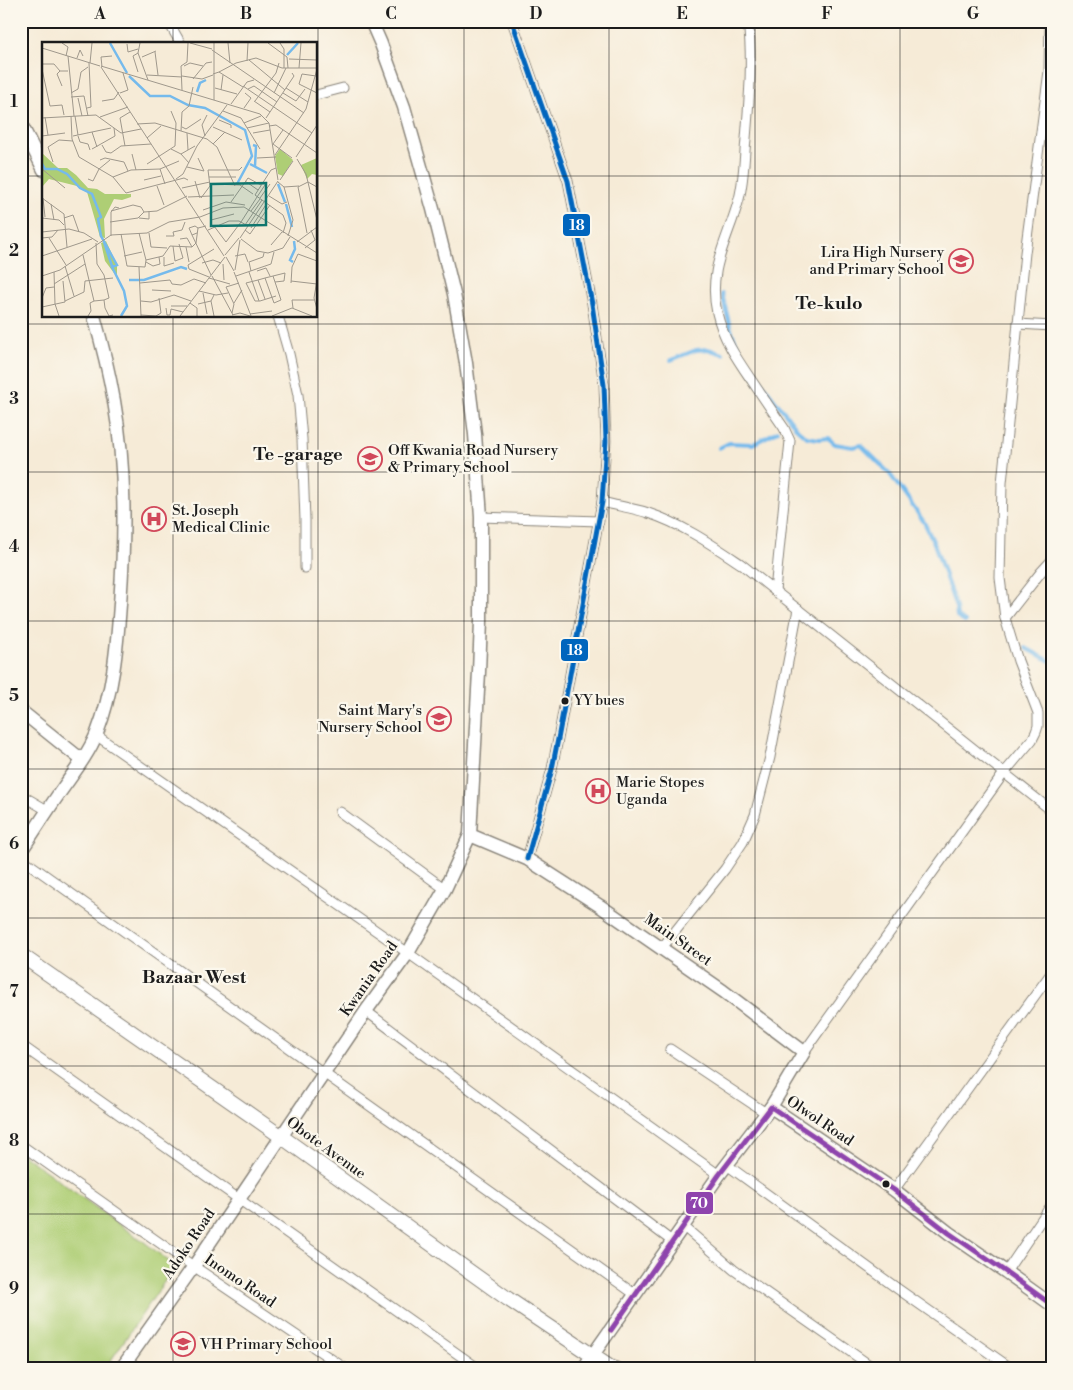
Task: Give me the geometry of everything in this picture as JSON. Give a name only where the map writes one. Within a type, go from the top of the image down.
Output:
[{"type":"main road","name":"Obote Avenue","points":[[21,955],[282,1136],[453,1260],[612,1369]]},
{"type":"street","points":[[168,21],[180,42]]},
{"type":"street","points":[[371,21],[404,107],[454,294],[466,363],[475,434],[481,517],[479,672],[470,835]]},
{"type":"street","points":[[512,21],[568,181],[592,304],[604,385],[606,441],[599,521],[552,769],[527,859]]},
{"type":"street","points":[[748,21],[750,90],[743,177],[739,199],[715,274],[715,293],[717,312],[731,350],[784,428],[790,441],[775,591]]},
{"type":"street","points":[[670,1049],[768,1110],[804,1052],[1004,773],[1032,740],[1036,732],[1038,713],[1018,661],[1005,618],[1000,578],[1002,483],[1025,253],[1049,71],[1050,21]]},
{"type":"street","points":[[318,94],[343,88]]},
{"type":"street","points":[[21,124],[42,166]]},
{"type":"street","points":[[21,851],[82,760],[96,735],[107,702],[117,650],[124,560],[124,493],[120,436],[114,400],[105,354],[95,318]]},
{"type":"street","points":[[279,318],[298,395],[303,448],[305,568]]},
{"type":"street","points":[[1018,324],[1052,326]]},
{"type":"street","points":[[602,502],[647,512],[682,527],[741,564],[1052,811]]},
{"type":"street","points":[[481,517],[599,521]]},
{"type":"street","points":[[1005,618],[1040,572],[1052,560]]},
{"type":"street","points":[[661,949],[725,869],[743,842],[755,815],[770,757],[798,609]]},
{"type":"street","points":[[21,711],[82,760]]},
{"type":"street","points":[[96,735],[408,953],[1012,1369]]},
{"type":"street","points":[[21,794],[47,810]]},
{"type":"street","points":[[340,812],[445,889]]},
{"type":"street","name":"Main Street","points":[[470,835],[527,859],[600,906],[723,992],[804,1052]]},
{"type":"street","name":"Kwania Road","points":[[282,1136],[323,1073],[408,953],[445,889],[470,835]]},
{"type":"street","points":[[21,858],[636,1295]]},
{"type":"street","points":[[894,1190],[1052,972]]},
{"type":"street","points":[[366,1011],[673,1242]]},
{"type":"street","points":[[21,1045],[478,1369]]},
{"type":"street","name":"Olwol Road","points":[[592,1356],[723,1170],[768,1110],[894,1190],[949,1233],[1052,1306]]},
{"type":"street","name":"Adoko Road","points":[[121,1369],[194,1266],[282,1136]]},
{"type":"street","name":"Inomo Road","points":[[21,1145],[346,1369]]},
{"type":"street","points":[[1006,1272],[1052,1204]]},
{"type":"street","points":[[684,1226],[734,1270],[875,1369]]},
{"type":"street","points":[[584,1369],[592,1356]]},
{"type":"green space","points":[[21,1153],[175,1266],[105,1369],[21,1369]]},
{"type":"waterway","points":[[722,294],[730,327],[742,357],[798,430],[807,437],[828,438],[835,444],[853,447],[861,445],[889,473],[924,522],[934,543],[956,608],[957,617],[965,622]]},
{"type":"waterway","points":[[671,360],[696,350],[708,349],[723,354]]},
{"type":"waterway","points":[[719,448],[729,443],[753,444],[778,431]]},
{"type":"waterway","points":[[1026,648],[1052,662]]},
{"type":"transit line","name":"18","points":[[512,21],[568,181],[592,304],[604,385],[606,441],[602,502],[558,739],[552,769],[527,859]]},
{"type":"transit line","name":"70","points":[[611,1330],[719,1175],[771,1107],[894,1190],[949,1233],[1052,1305]]},
{"type":"place","name":"Lira High Nursery and Primary School","points":[[961,261]]},
{"type":"place","name":"Off Kwania Road Nursery & Primary School","points":[[370,459]]},
{"type":"place","name":"St. Joseph Medical Clinic","points":[[154,519]]},
{"type":"place","name":"YY bues","points":[[565,701]]},
{"type":"place","name":"Saint Mary's Nursery School","points":[[439,719]]},
{"type":"place","name":"Marie Stopes Uganda","points":[[598,791]]},
{"type":"place","name":"VH Primary School","points":[[183,1344]]},
{"type":"district","name":"Te-kulo","points":[[829,303]]},
{"type":"district","name":"Te -garage","points":[[298,454]]},
{"type":"district","name":"Bazaar West","points":[[194,977]]}]
